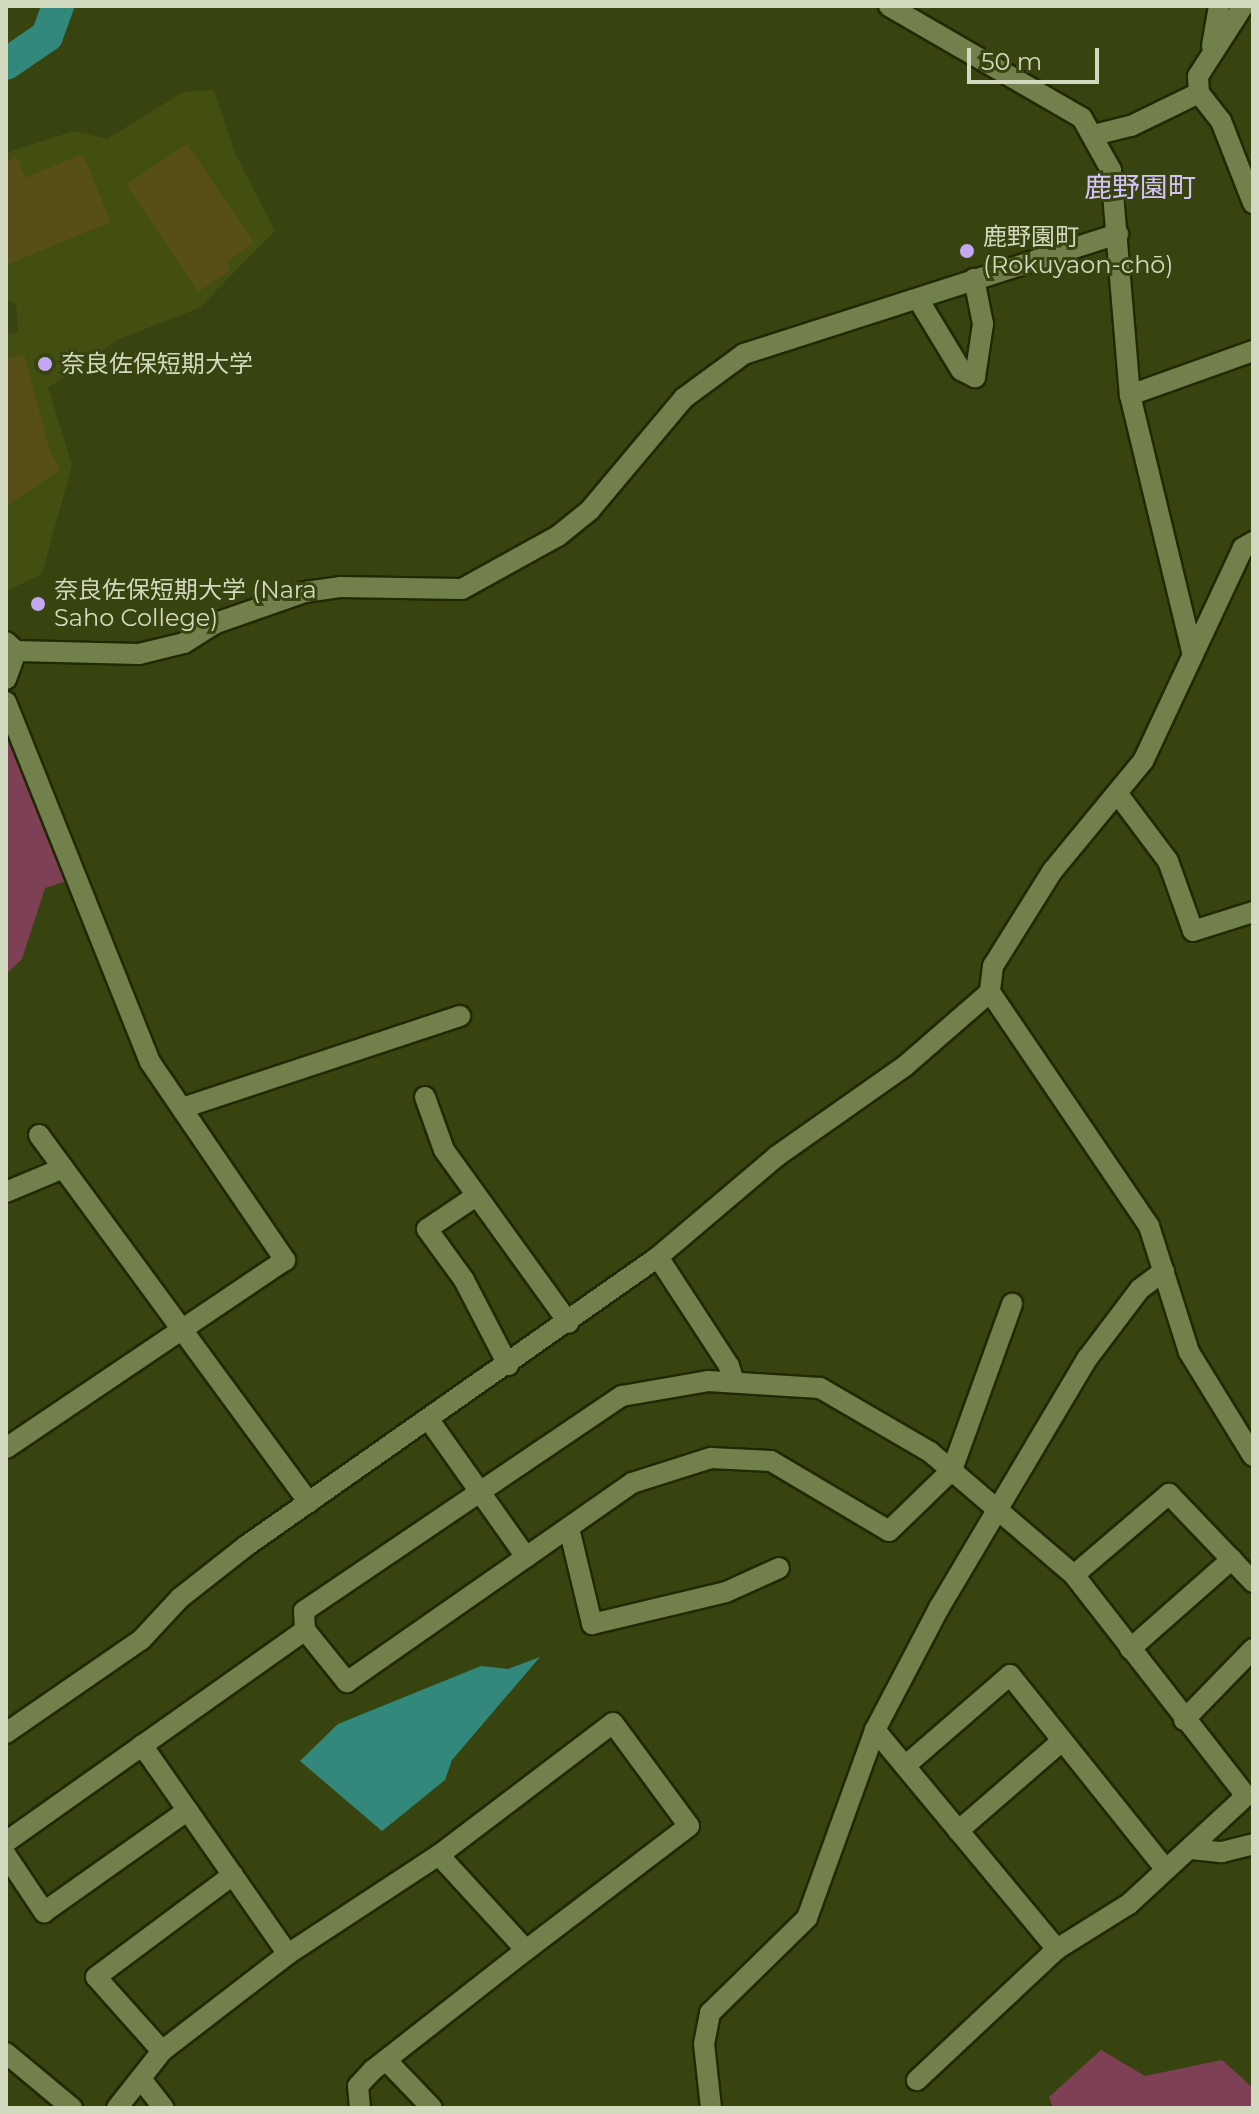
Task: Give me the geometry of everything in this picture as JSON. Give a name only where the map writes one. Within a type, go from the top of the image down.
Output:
[{"type":"street","points":[[889,6],[1082,118],[1111,170],[1130,395],[1192,651]]},
{"type":"street","points":[[1210,54],[1219,6]]},
{"type":"street","points":[[1243,6],[1198,76],[1199,93],[1221,121],[1253,203]]},
{"type":"street","points":[[1094,135],[1131,126],[1199,93]]},
{"type":"street","points":[[6,679],[11,647],[139,654],[184,643],[216,623],[305,592],[340,587],[462,589],[558,536],[590,510],[684,398],[744,354],[1118,234]]},
{"type":"street","points":[[918,299],[961,370],[975,377],[983,324],[974,279]]},
{"type":"street","points":[[1130,395],[1253,351]]},
{"type":"street","points":[[1253,542],[1243,548],[1143,761],[1053,870],[993,966],[990,992],[1149,1226],[1189,1352],[1253,1456]]},
{"type":"street","points":[[6,702],[150,1062],[285,1260],[8,1443]]},
{"type":"street","points":[[1117,793],[1168,861],[1193,931],[1253,912]]},
{"type":"street","points":[[6,1733],[141,1640],[180,1598],[309,1502],[569,1323],[658,1257],[777,1156],[905,1066],[990,992]]},
{"type":"street","points":[[182,1108],[460,1016]]},
{"type":"street","points":[[425,1097],[444,1150],[569,1323]]},
{"type":"street","points":[[39,1135],[309,1502]]},
{"type":"street","points":[[6,1192],[63,1168]]},
{"type":"street","points":[[476,1196],[427,1229],[464,1280],[508,1365]]},
{"type":"street","points":[[658,1257],[729,1366],[734,1382]]},
{"type":"street","points":[[711,2108],[704,2044],[710,2013],[807,1918],[875,1730],[998,1509],[1087,1359],[1140,1289],[1164,1271]]},
{"type":"street","points":[[917,2080],[1057,1949],[1129,1904],[1164,1867],[1191,1849],[1246,1796],[1074,1575],[952,1470],[820,1388],[708,1381],[622,1396],[478,1489],[304,1611],[305,1630],[347,1682],[632,1483],[711,1458],[771,1461],[889,1531],[952,1470],[1012,1304]]},
{"type":"street","points":[[429,1420],[526,1557]]},
{"type":"street","points":[[1074,1575],[1169,1494],[1253,1582]]},
{"type":"street","points":[[569,1528],[592,1624],[726,1592],[779,1568]]},
{"type":"street","points":[[1130,1649],[1232,1559]]},
{"type":"street","points":[[6,1842],[305,1630]]},
{"type":"street","points":[[1184,1720],[1253,1649]]},
{"type":"street","points":[[905,1766],[1010,1675],[1164,1867]]},
{"type":"street","points":[[117,2108],[162,2051],[288,1954],[439,1855],[613,1723],[689,1826],[386,2060],[358,2086],[360,2108]]},
{"type":"street","points":[[875,1730],[1057,1949]]},
{"type":"street","points":[[958,1831],[1062,1741]]},
{"type":"street","points":[[142,1745],[288,1954]]},
{"type":"street","points":[[6,1855],[44,1912],[188,1810]]},
{"type":"street","points":[[1191,1849],[1222,1852],[1253,1844]]},
{"type":"street","points":[[439,1855],[526,1950]]},
{"type":"street","points":[[162,2051],[96,1977],[233,1875]]},
{"type":"street","points":[[6,2053],[72,2108]]},
{"type":"street","points":[[386,2060],[432,2108]]},
{"type":"street","points":[[141,2079],[164,2108]]},
{"type":"shaded area","name":"奈良佐保短期大学","points":[[214,90],[235,153],[275,231],[199,308],[119,339],[48,388],[72,465],[42,574],[6,591],[6,335],[18,332],[16,304],[6,299],[6,153],[74,131],[107,139],[183,92]]},
{"type":"shaded area","points":[[6,715],[70,880],[45,888],[22,959],[6,974]]},
{"type":"shaded area","points":[[1101,2050],[1145,2076],[1222,2060],[1253,2088],[1253,2108],[1053,2108],[1049,2097]]},
{"type":"water","points":[[540,1657],[452,1760],[445,1780],[382,1831],[300,1761],[338,1724],[481,1666],[508,1669]]},
{"type":"building","points":[[187,144],[254,243],[226,262],[231,270],[198,292],[126,185]]},
{"type":"building","points":[[83,154],[111,222],[6,265],[6,161],[17,157],[25,178]]},
{"type":"building","points":[[24,354],[50,451],[61,469],[6,506],[6,359]]},
{"type":"waterway","points":[[6,64],[47,36],[58,6]]},
{"type":"place","name":"鹿野園町 (Rokuyaon-chō)","points":[[967,251]]},
{"type":"place","name":"奈良佐保短期大学","points":[[45,364]]},
{"type":"place","name":"奈良佐保短期大学 (Nara Saho College)","points":[[38,604]]},
{"type":"district","name":"鹿野園町","points":[[1140,187]]}]
